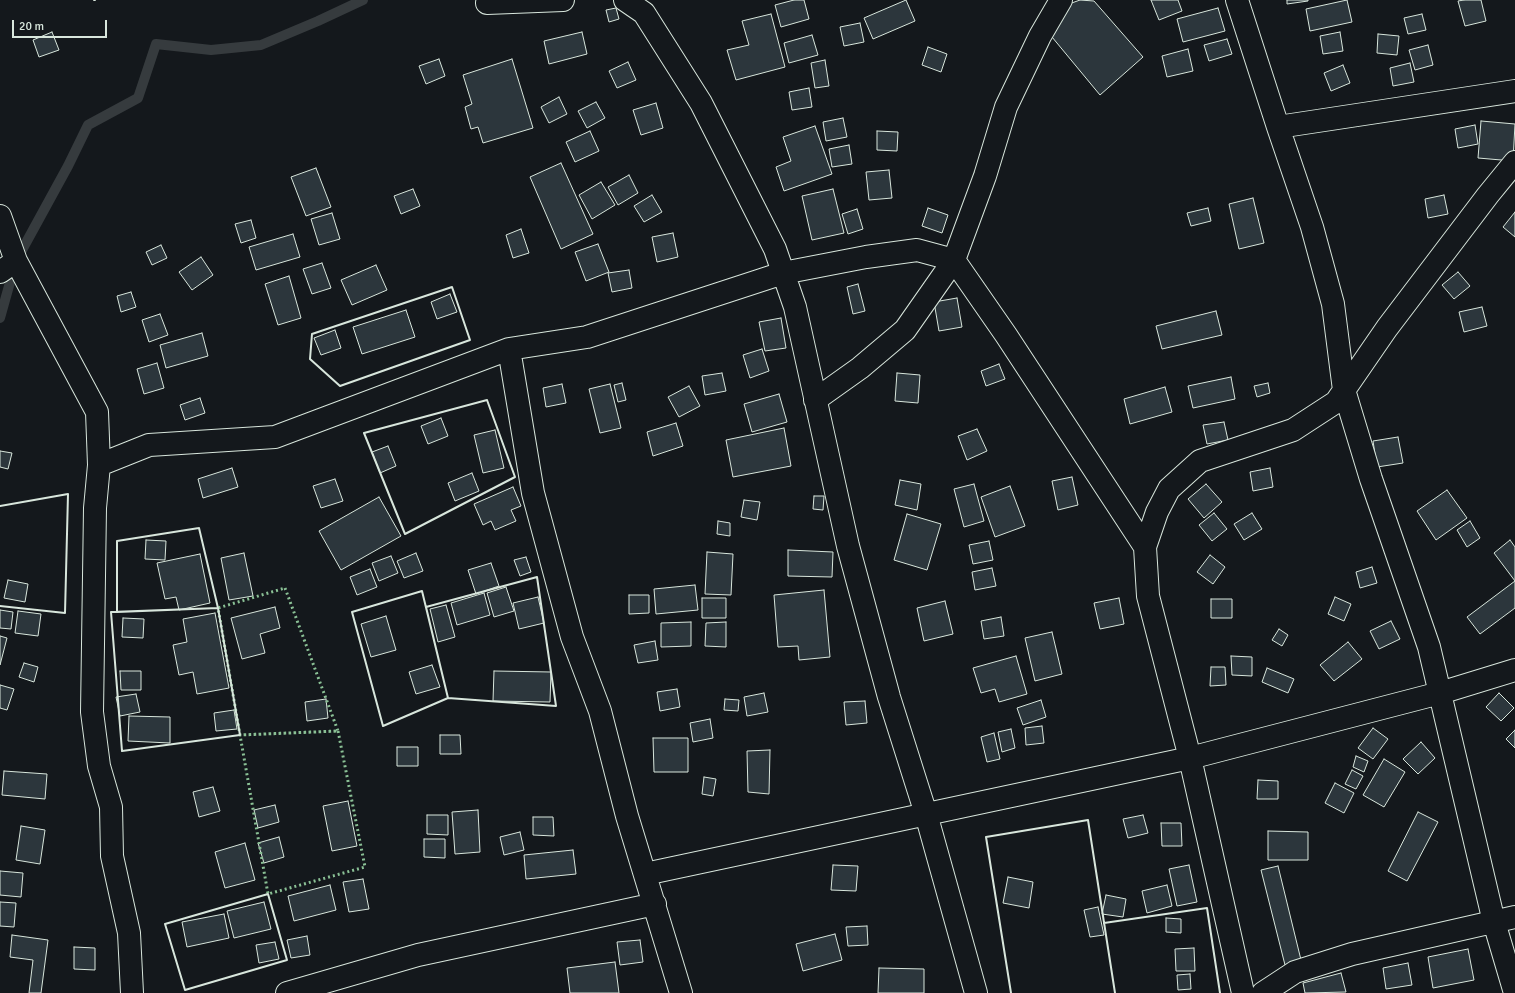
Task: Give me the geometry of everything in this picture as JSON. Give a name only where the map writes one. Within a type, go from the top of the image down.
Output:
[{"type":"street","points":[[487,3],[563,0]]},
{"type":"street","points":[[624,0],[644,13],[701,103],[775,248],[795,306],[848,546],[889,697],[926,814],[976,993]]},
{"type":"street","points":[[815,400],[860,368],[905,330],[954,260],[985,176],[1006,107],[1040,36],[1061,0]]},
{"type":"street","points":[[1237,0],[1312,227],[1333,304],[1344,390],[1372,479],[1429,647],[1494,922],[1514,993]]},
{"type":"street","points":[[1278,127],[1515,91]]},
{"type":"street","points":[[1243,993],[1190,758],[1148,596],[1145,547],[1157,512],[1169,489],[1200,461],[1292,430],[1336,402],[1387,328],[1488,195],[1515,162]]},
{"type":"street","points":[[0,216],[8,267],[97,412],[99,465],[95,508],[92,712],[99,766],[111,807],[112,856],[129,933],[132,993]]},
{"type":"street","points":[[99,465],[149,445],[275,436],[509,349],[587,337],[783,273],[866,257],[917,250],[954,260],[1006,335],[1145,547]]},
{"type":"street","points":[[509,349],[533,493],[572,637],[600,711],[627,816],[681,993]]},
{"type":"street","points":[[645,874],[1190,758],[1440,694],[1515,670]]},
{"type":"street","points":[[287,993],[418,955],[656,908]]},
{"type":"street","points":[[1263,993],[1295,972],[1352,954],[1515,918]]},
{"type":"building","points":[[794,0],[804,0],[809,19],[781,27],[775,5]]},
{"type":"building","points":[[906,0],[915,21],[873,39],[864,18]]},
{"type":"building","points":[[1080,0],[1094,1],[1143,57],[1100,95],[1052,37],[1069,4]]},
{"type":"building","points":[[1151,0],[1178,0],[1182,11],[1159,20]]},
{"type":"building","points":[[1287,0],[1308,0],[1308,1],[1287,4]]},
{"type":"building","points":[[1347,0],[1352,22],[1310,31],[1306,9]]},
{"type":"building","points":[[1481,0],[1486,21],[1465,26],[1458,1]]},
{"type":"building","points":[[616,8],[619,19],[609,22],[606,10]]},
{"type":"building","points":[[1218,8],[1225,31],[1183,42],[1177,19]]},
{"type":"building","points":[[771,14],[785,67],[736,80],[727,50],[749,45],[742,21]]},
{"type":"building","points":[[1422,14],[1426,30],[1408,34],[1404,18]]},
{"type":"building","points":[[860,23],[864,42],[844,46],[840,27]]},
{"type":"building","points":[[52,32],[59,50],[39,57],[33,40]]},
{"type":"building","points":[[582,32],[587,54],[549,64],[544,41]]},
{"type":"building","points":[[1340,32],[1343,51],[1323,54],[1320,36]]},
{"type":"building","points":[[1378,34],[1399,36],[1397,55],[1377,53]]},
{"type":"building","points":[[812,35],[818,55],[789,63],[784,43]]},
{"type":"building","points":[[1227,39],[1232,54],[1209,61],[1204,45]]},
{"type":"building","points":[[1428,45],[1433,65],[1415,70],[1409,50]]},
{"type":"building","points":[[928,47],[947,54],[941,72],[922,65]]},
{"type":"building","points":[[1188,49],[1193,71],[1167,77],[1162,56]]},
{"type":"building","points":[[439,59],[445,76],[426,84],[419,66]]},
{"type":"building","points":[[512,59],[533,128],[483,143],[478,127],[471,129],[465,107],[472,104],[463,75]]},
{"type":"building","points":[[825,60],[829,86],[815,88],[811,63]]},
{"type":"building","points":[[628,62],[636,80],[617,88],[609,71]]},
{"type":"building","points":[[1410,63],[1414,82],[1393,86],[1390,68]]},
{"type":"building","points":[[1343,65],[1350,83],[1331,91],[1324,73]]},
{"type":"building","points":[[809,88],[812,107],[792,110],[789,92]]},
{"type":"building","points":[[559,97],[567,114],[549,123],[541,107]]},
{"type":"building","points":[[596,102],[605,118],[587,128],[578,111]]},
{"type":"building","points":[[656,103],[663,128],[641,135],[633,110]]},
{"type":"building","points":[[843,118],[847,137],[826,141],[823,122]]},
{"type":"building","points":[[1481,121],[1515,124],[1513,161],[1478,158]]},
{"type":"building","points":[[1475,125],[1478,144],[1458,148],[1455,129]]},
{"type":"building","points":[[815,126],[832,174],[784,191],[776,167],[791,161],[783,137]]},
{"type":"building","points":[[590,131],[599,151],[575,162],[566,142]]},
{"type":"building","points":[[877,131],[898,132],[897,151],[877,150]]},
{"type":"building","points":[[849,145],[852,164],[832,167],[829,149]]},
{"type":"building","points":[[561,163],[593,234],[561,249],[530,177]]},
{"type":"building","points":[[316,168],[331,207],[306,216],[291,177]]},
{"type":"building","points":[[889,170],[892,198],[869,200],[866,172]]},
{"type":"building","points":[[629,175],[638,193],[618,205],[608,187]]},
{"type":"building","points":[[601,182],[615,205],[592,219],[579,195]]},
{"type":"building","points":[[413,189],[420,206],[401,214],[394,196]]},
{"type":"building","points":[[833,189],[844,233],[812,240],[802,196]]},
{"type":"building","points":[[652,195],[662,212],[644,222],[634,206]]},
{"type":"building","points":[[1444,195],[1448,214],[1428,218],[1425,199]]},
{"type":"building","points":[[1253,198],[1264,243],[1239,249],[1229,204]]},
{"type":"building","points":[[928,208],[948,215],[942,233],[922,226]]},
{"type":"building","points":[[1208,208],[1211,221],[1191,226],[1187,213]]},
{"type":"building","points":[[857,209],[863,229],[848,234],[842,214]]},
{"type":"building","points":[[1515,212],[1515,237],[1503,227]]},
{"type":"building","points":[[332,213],[340,239],[319,245],[311,219]]},
{"type":"building","points":[[251,220],[256,238],[241,243],[235,224]]},
{"type":"building","points":[[521,229],[529,253],[513,258],[506,235]]},
{"type":"building","points":[[673,233],[678,257],[657,262],[652,237]]},
{"type":"building","points":[[293,234],[300,257],[256,270],[249,247]]},
{"type":"building","points":[[598,244],[609,272],[586,281],[575,252]]},
{"type":"building","points":[[161,245],[167,258],[152,265],[146,252]]},
{"type":"building","points":[[201,257],[213,275],[192,290],[179,272]]},
{"type":"building","points":[[322,263],[331,288],[312,294],[303,269]]},
{"type":"building","points":[[376,265],[387,290],[352,305],[341,280]]},
{"type":"building","points":[[629,270],[632,288],[612,292],[608,273]]},
{"type":"building","points":[[1458,272],[1470,286],[1454,299],[1442,285]]},
{"type":"building","points":[[289,276],[301,318],[278,325],[265,284]]},
{"type":"building","points":[[858,284],[865,311],[853,314],[847,287]]},
{"type":"building","points":[[131,292],[136,307],[121,312],[117,296]]},
{"type":"building","points":[[450,294],[457,312],[437,319],[431,302]]},
{"type":"building","points":[[957,298],[962,327],[939,331],[934,302]]},
{"type":"building","points":[[1482,307],[1487,326],[1464,332],[1459,312]]},
{"type":"building","points":[[406,310],[415,337],[362,354],[353,327]]},
{"type":"building","points":[[1216,311],[1222,335],[1162,349],[1156,326]]},
{"type":"building","points":[[160,314],[168,335],[149,342],[142,320]]},
{"type":"building","points":[[781,318],[786,348],[765,351],[759,322]]},
{"type":"building","points":[[335,330],[341,348],[321,355],[314,338]]},
{"type":"building","points":[[202,333],[208,356],[166,368],[160,345]]},
{"type":"building","points":[[762,349],[769,371],[750,378],[743,355]]},
{"type":"building","points":[[157,363],[164,388],[144,394],[137,369]]},
{"type":"building","points":[[999,364],[1005,379],[986,386],[981,371]]},
{"type":"building","points":[[722,373],[726,391],[705,395],[702,376]]},
{"type":"building","points":[[897,373],[920,375],[918,403],[895,401]]},
{"type":"building","points":[[1231,377],[1235,399],[1193,408],[1188,386]]},
{"type":"building","points":[[622,383],[626,400],[618,402],[614,385]]},
{"type":"building","points":[[1268,383],[1270,393],[1257,397],[1254,386]]},
{"type":"building","points":[[562,384],[566,403],[546,407],[543,388]]},
{"type":"building","points":[[610,384],[621,428],[600,433],[589,389]]},
{"type":"building","points":[[689,386],[700,406],[679,417],[668,397]]},
{"type":"building","points":[[1165,387],[1172,412],[1130,424],[1124,399]]},
{"type":"building","points":[[779,394],[787,422],[752,432],[744,404]]},
{"type":"building","points":[[200,398],[205,413],[185,420],[180,405]]},
{"type":"building","points":[[441,418],[448,436],[428,444],[421,426]]},
{"type":"building","points":[[1224,422],[1228,440],[1207,444],[1203,425]]},
{"type":"building","points":[[676,423],[683,446],[653,456],[647,432]]},
{"type":"building","points":[[784,428],[791,466],[733,477],[726,440]]},
{"type":"building","points":[[977,429],[987,451],[967,460],[958,436]]},
{"type":"building","points":[[495,430],[504,468],[483,473],[474,435]]},
{"type":"building","points":[[1398,437],[1403,463],[1377,467],[1373,441]]},
{"type":"building","points":[[388,446],[396,466],[380,473],[372,452]]},
{"type":"building","points":[[0,451],[12,453],[8,469],[0,467]]},
{"type":"building","points":[[232,468],[238,487],[203,498],[198,479]]},
{"type":"building","points":[[1270,468],[1273,487],[1253,491],[1250,472]]},
{"type":"building","points":[[472,473],[479,491],[455,501],[448,483]]},
{"type":"building","points":[[1072,477],[1078,505],[1058,510],[1052,481]]},
{"type":"building","points":[[335,479],[343,501],[321,508],[313,486]]},
{"type":"building","points":[[900,480],[921,484],[917,510],[895,505]]},
{"type":"building","points":[[974,484],[984,521],[964,527],[954,489]]},
{"type":"building","points":[[1206,484],[1222,502],[1204,518],[1188,499]]},
{"type":"building","points":[[1010,486],[1025,526],[995,537],[981,497]]},
{"type":"building","points":[[513,487],[521,506],[511,510],[516,521],[495,530],[491,521],[483,525],[474,504]]},
{"type":"building","points":[[1447,490],[1467,518],[1436,540],[1417,511]]},
{"type":"building","points":[[814,496],[824,496],[823,510],[813,509]]},
{"type":"building","points":[[379,497],[401,536],[341,570],[319,531]]},
{"type":"building","points":[[744,500],[760,502],[757,520],[741,517]]},
{"type":"building","points":[[1214,513],[1227,529],[1212,541],[1199,525]]},
{"type":"building","points":[[1252,513],[1262,529],[1244,540],[1234,524]]},
{"type":"building","points":[[907,514],[941,524],[927,570],[894,560]]},
{"type":"building","points":[[718,521],[730,523],[730,536],[717,534]]},
{"type":"building","points":[[1470,521],[1480,538],[1467,547],[1457,530]]},
{"type":"building","points":[[146,540],[166,541],[165,560],[145,559]]},
{"type":"building","points":[[1510,540],[1515,547],[1515,581],[1494,553]]},
{"type":"building","points":[[989,541],[993,560],[973,564],[969,545]]},
{"type":"building","points":[[788,550],[833,552],[832,577],[788,576]]},
{"type":"building","points":[[707,552],[733,554],[731,595],[705,594]]},
{"type":"building","points":[[244,553],[253,596],[229,600],[221,558]]},
{"type":"building","points":[[416,553],[423,571],[404,578],[397,561]]},
{"type":"building","points":[[200,554],[210,603],[179,610],[176,597],[165,599],[157,563]]},
{"type":"building","points":[[1210,555],[1225,567],[1213,584],[1197,572]]},
{"type":"building","points":[[391,556],[398,573],[379,581],[372,563]]},
{"type":"building","points":[[526,557],[531,572],[520,576],[514,560]]},
{"type":"building","points":[[491,563],[499,586],[476,594],[468,570]]},
{"type":"building","points":[[1372,567],[1377,583],[1360,588],[1356,572]]},
{"type":"building","points":[[992,568],[996,586],[975,590],[972,572]]},
{"type":"building","points":[[370,569],[377,587],[357,595],[350,577]]},
{"type":"building","points":[[8,580],[28,584],[25,602],[4,598]]},
{"type":"building","points":[[1515,581],[1515,608],[1480,634],[1467,617]]},
{"type":"building","points":[[695,585],[698,610],[656,614],[654,589]]},
{"type":"building","points":[[506,587],[514,611],[494,617],[487,593]]},
{"type":"building","points":[[824,590],[830,657],[799,660],[798,646],[778,647],[774,595]]},
{"type":"building","points":[[484,593],[490,615],[457,625],[451,603]]},
{"type":"building","points":[[629,595],[649,595],[649,613],[629,614]]},
{"type":"building","points":[[538,597],[544,623],[519,629],[513,603]]},
{"type":"building","points":[[1335,597],[1351,604],[1344,621],[1328,614]]},
{"type":"building","points":[[702,598],[726,598],[726,618],[702,618]]},
{"type":"building","points":[[1119,598],[1124,624],[1100,629],[1094,603]]},
{"type":"building","points":[[1211,599],[1232,599],[1232,618],[1211,618]]},
{"type":"building","points":[[945,601],[953,634],[924,641],[917,608]]},
{"type":"building","points":[[446,605],[455,637],[438,642],[430,609]]},
{"type":"building","points":[[275,607],[280,628],[260,634],[265,653],[242,659],[231,618]]},
{"type":"building","points":[[0,610],[13,612],[11,629],[0,628]]},
{"type":"building","points":[[18,611],[41,614],[38,636],[15,633]]},
{"type":"building","points":[[215,613],[229,688],[197,694],[193,672],[179,675],[173,645],[187,642],[183,619]]},
{"type":"building","points":[[386,616],[396,650],[371,657],[361,624]]},
{"type":"building","points":[[1001,617],[1004,636],[984,639],[981,621]]},
{"type":"building","points":[[123,618],[144,619],[143,638],[122,637]]},
{"type":"building","points":[[1391,621],[1400,639],[1379,649],[1370,631]]},
{"type":"building","points":[[691,622],[691,646],[661,647],[661,623]]},
{"type":"building","points":[[726,622],[726,647],[705,646],[706,623]]},
{"type":"building","points":[[1279,629],[1288,635],[1282,646],[1272,640]]},
{"type":"building","points":[[1052,632],[1062,674],[1035,681],[1025,638]]},
{"type":"building","points":[[0,636],[7,638],[0,665]]},
{"type":"building","points":[[655,641],[658,660],[638,663],[634,645]]},
{"type":"building","points":[[1348,642],[1362,659],[1334,681],[1320,665]]},
{"type":"building","points":[[1016,656],[1027,694],[999,702],[995,689],[981,693],[973,668]]},
{"type":"building","points":[[1231,656],[1252,657],[1252,676],[1232,675]]},
{"type":"building","points":[[24,663],[38,667],[34,682],[19,677]]},
{"type":"building","points":[[432,665],[440,687],[416,694],[409,672]]},
{"type":"building","points":[[1211,667],[1225,667],[1226,685],[1210,686]]},
{"type":"building","points":[[1267,668],[1294,679],[1288,693],[1262,682]]},
{"type":"building","points":[[120,671],[141,671],[141,690],[121,690]]},
{"type":"building","points":[[494,671],[551,672],[550,702],[493,701]]},
{"type":"building","points":[[0,685],[14,689],[7,710],[0,708]]},
{"type":"building","points":[[677,689],[680,707],[660,711],[657,692]]},
{"type":"building","points":[[764,693],[768,712],[747,716],[744,697]]},
{"type":"building","points":[[1499,693],[1514,708],[1501,721],[1486,707]]},
{"type":"building","points":[[136,694],[140,712],[120,716],[116,697]]},
{"type":"building","points":[[326,699],[328,718],[307,721],[305,702]]},
{"type":"building","points":[[725,699],[739,700],[738,711],[724,710]]},
{"type":"building","points":[[1041,700],[1046,717],[1023,725],[1017,708]]},
{"type":"building","points":[[865,701],[867,723],[846,725],[844,702]]},
{"type":"building","points":[[234,710],[237,729],[216,731],[214,713]]},
{"type":"building","points":[[129,716],[170,717],[170,743],[128,741]]},
{"type":"building","points":[[710,719],[713,738],[693,742],[690,723]]},
{"type":"building","points":[[1042,726],[1044,743],[1026,745],[1025,728]]},
{"type":"building","points":[[1373,728],[1388,739],[1373,759],[1358,748]]},
{"type":"building","points":[[1011,729],[1015,748],[1002,752],[998,732]]},
{"type":"building","points":[[1515,730],[1515,748],[1506,739]]},
{"type":"building","points":[[994,733],[1000,759],[987,762],[981,737]]},
{"type":"building","points":[[440,735],[460,735],[461,754],[440,754]]},
{"type":"building","points":[[653,738],[688,738],[688,772],[654,772]]},
{"type":"building","points":[[1421,742],[1435,758],[1418,774],[1403,759]]},
{"type":"building","points":[[397,747],[418,747],[418,766],[397,766]]},
{"type":"building","points":[[770,750],[769,794],[748,792],[747,751]]},
{"type":"building","points":[[1356,756],[1368,761],[1364,772],[1353,767]]},
{"type":"building","points":[[1384,759],[1405,772],[1384,807],[1363,795]]},
{"type":"building","points":[[1352,770],[1363,776],[1356,789],[1345,784]]},
{"type":"building","points":[[4,771],[47,774],[45,799],[2,795]]},
{"type":"building","points":[[704,777],[716,779],[713,796],[702,794]]},
{"type":"building","points":[[1258,780],[1278,781],[1278,799],[1257,799]]},
{"type":"building","points":[[1335,783],[1354,793],[1344,813],[1325,803]]},
{"type":"building","points":[[213,787],[220,811],[199,817],[193,792]]},
{"type":"building","points":[[348,801],[357,846],[332,851],[323,806]]},
{"type":"building","points":[[275,805],[279,822],[258,828],[254,810]]},
{"type":"building","points":[[478,810],[480,852],[455,854],[452,812]]},
{"type":"building","points":[[1418,812],[1438,822],[1407,881],[1388,871]]},
{"type":"building","points":[[427,815],[448,815],[448,835],[427,834]]},
{"type":"building","points":[[1143,815],[1148,833],[1128,838],[1123,819]]},
{"type":"building","points":[[533,817],[553,817],[554,836],[533,835]]},
{"type":"building","points":[[1161,823],[1181,823],[1182,846],[1162,846]]},
{"type":"building","points":[[21,826],[45,830],[40,864],[16,860]]},
{"type":"building","points":[[1268,831],[1308,832],[1308,860],[1268,860]]},
{"type":"building","points":[[520,832],[524,850],[504,855],[500,837]]},
{"type":"building","points":[[279,837],[284,857],[264,863],[258,843]]},
{"type":"building","points":[[424,839],[445,839],[445,858],[424,857]]},
{"type":"building","points":[[245,843],[255,880],[225,888],[215,852]]},
{"type":"building","points":[[573,850],[576,874],[526,879],[524,855]]},
{"type":"building","points":[[833,865],[858,866],[856,891],[831,890]]},
{"type":"building","points":[[1189,865],[1197,902],[1177,906],[1169,869]]},
{"type":"building","points":[[1278,866],[1301,960],[1285,965],[1261,870]]},
{"type":"building","points":[[0,871],[23,873],[21,897],[0,895]]},
{"type":"building","points":[[1008,877],[1033,882],[1029,908],[1003,903]]},
{"type":"building","points":[[363,879],[369,909],[349,912],[343,882]]},
{"type":"building","points":[[330,885],[336,910],[294,921],[288,896]]},
{"type":"building","points":[[1167,885],[1172,906],[1147,913],[1142,891]]},
{"type":"building","points":[[1106,895],[1126,899],[1123,917],[1102,914]]},
{"type":"building","points":[[0,902],[16,903],[14,927],[0,926]]},
{"type":"building","points":[[264,902],[271,929],[234,938],[227,911]]},
{"type":"building","points":[[1098,907],[1104,935],[1090,937],[1084,910]]},
{"type":"building","points":[[224,914],[229,938],[187,947],[182,922]]},
{"type":"building","points":[[1166,918],[1181,919],[1181,933],[1166,932]]},
{"type":"building","points":[[867,926],[868,945],[848,946],[846,927]]},
{"type":"building","points":[[835,934],[842,960],[803,971],[796,944]]},
{"type":"building","points":[[12,935],[48,940],[41,993],[29,993],[33,960],[10,957]]},
{"type":"building","points":[[307,936],[310,955],[291,958],[287,940]]},
{"type":"building","points":[[640,940],[643,962],[620,965],[617,942]]},
{"type":"building","points":[[275,942],[279,959],[259,963],[256,945]]},
{"type":"building","points":[[74,947],[95,948],[95,970],[74,969]]},
{"type":"building","points":[[1194,948],[1195,971],[1176,971],[1175,949]]},
{"type":"building","points":[[1468,949],[1474,980],[1433,988],[1428,957]]},
{"type":"building","points":[[615,962],[619,993],[570,993],[567,968]]},
{"type":"building","points":[[1408,963],[1412,985],[1386,989],[1383,968]]},
{"type":"building","points":[[879,968],[924,969],[924,993],[878,993]]},
{"type":"building","points":[[1341,973],[1346,992],[1305,993],[1303,983]]},
{"type":"building","points":[[1190,974],[1191,989],[1178,990],[1177,975]]},
{"type":"waterway","points":[[0,318],[16,261],[68,166],[88,125],[138,98],[156,44],[211,50],[261,45],[363,0]]},
{"type":"hedge","points":[[285,588],[338,731],[240,735],[218,608],[285,588]]},
{"type":"hedge","points":[[338,731],[365,867],[268,894],[240,735],[338,731]]},
{"type":"wall","points":[[452,287],[470,340],[340,386],[310,359],[312,334],[452,287]]},
{"type":"wall","points":[[487,400],[515,477],[405,534],[364,433],[487,400]]},
{"type":"wall","points":[[0,506],[68,494],[65,613],[0,606]]},
{"type":"wall","points":[[199,528],[218,608],[117,612],[117,541],[199,528]]},
{"type":"wall","points":[[537,577],[556,706],[448,698],[426,607],[537,577]]},
{"type":"wall","points":[[422,591],[448,698],[383,726],[352,612],[422,591]]},
{"type":"wall","points":[[218,608],[240,735],[122,751],[111,612],[218,608]]},
{"type":"wall","points":[[1011,993],[986,837],[1088,820],[1115,993]]},
{"type":"wall","points":[[268,894],[287,960],[185,990],[165,924],[268,894]]},
{"type":"wall","points":[[1104,924],[1207,908],[1220,993]]}]
